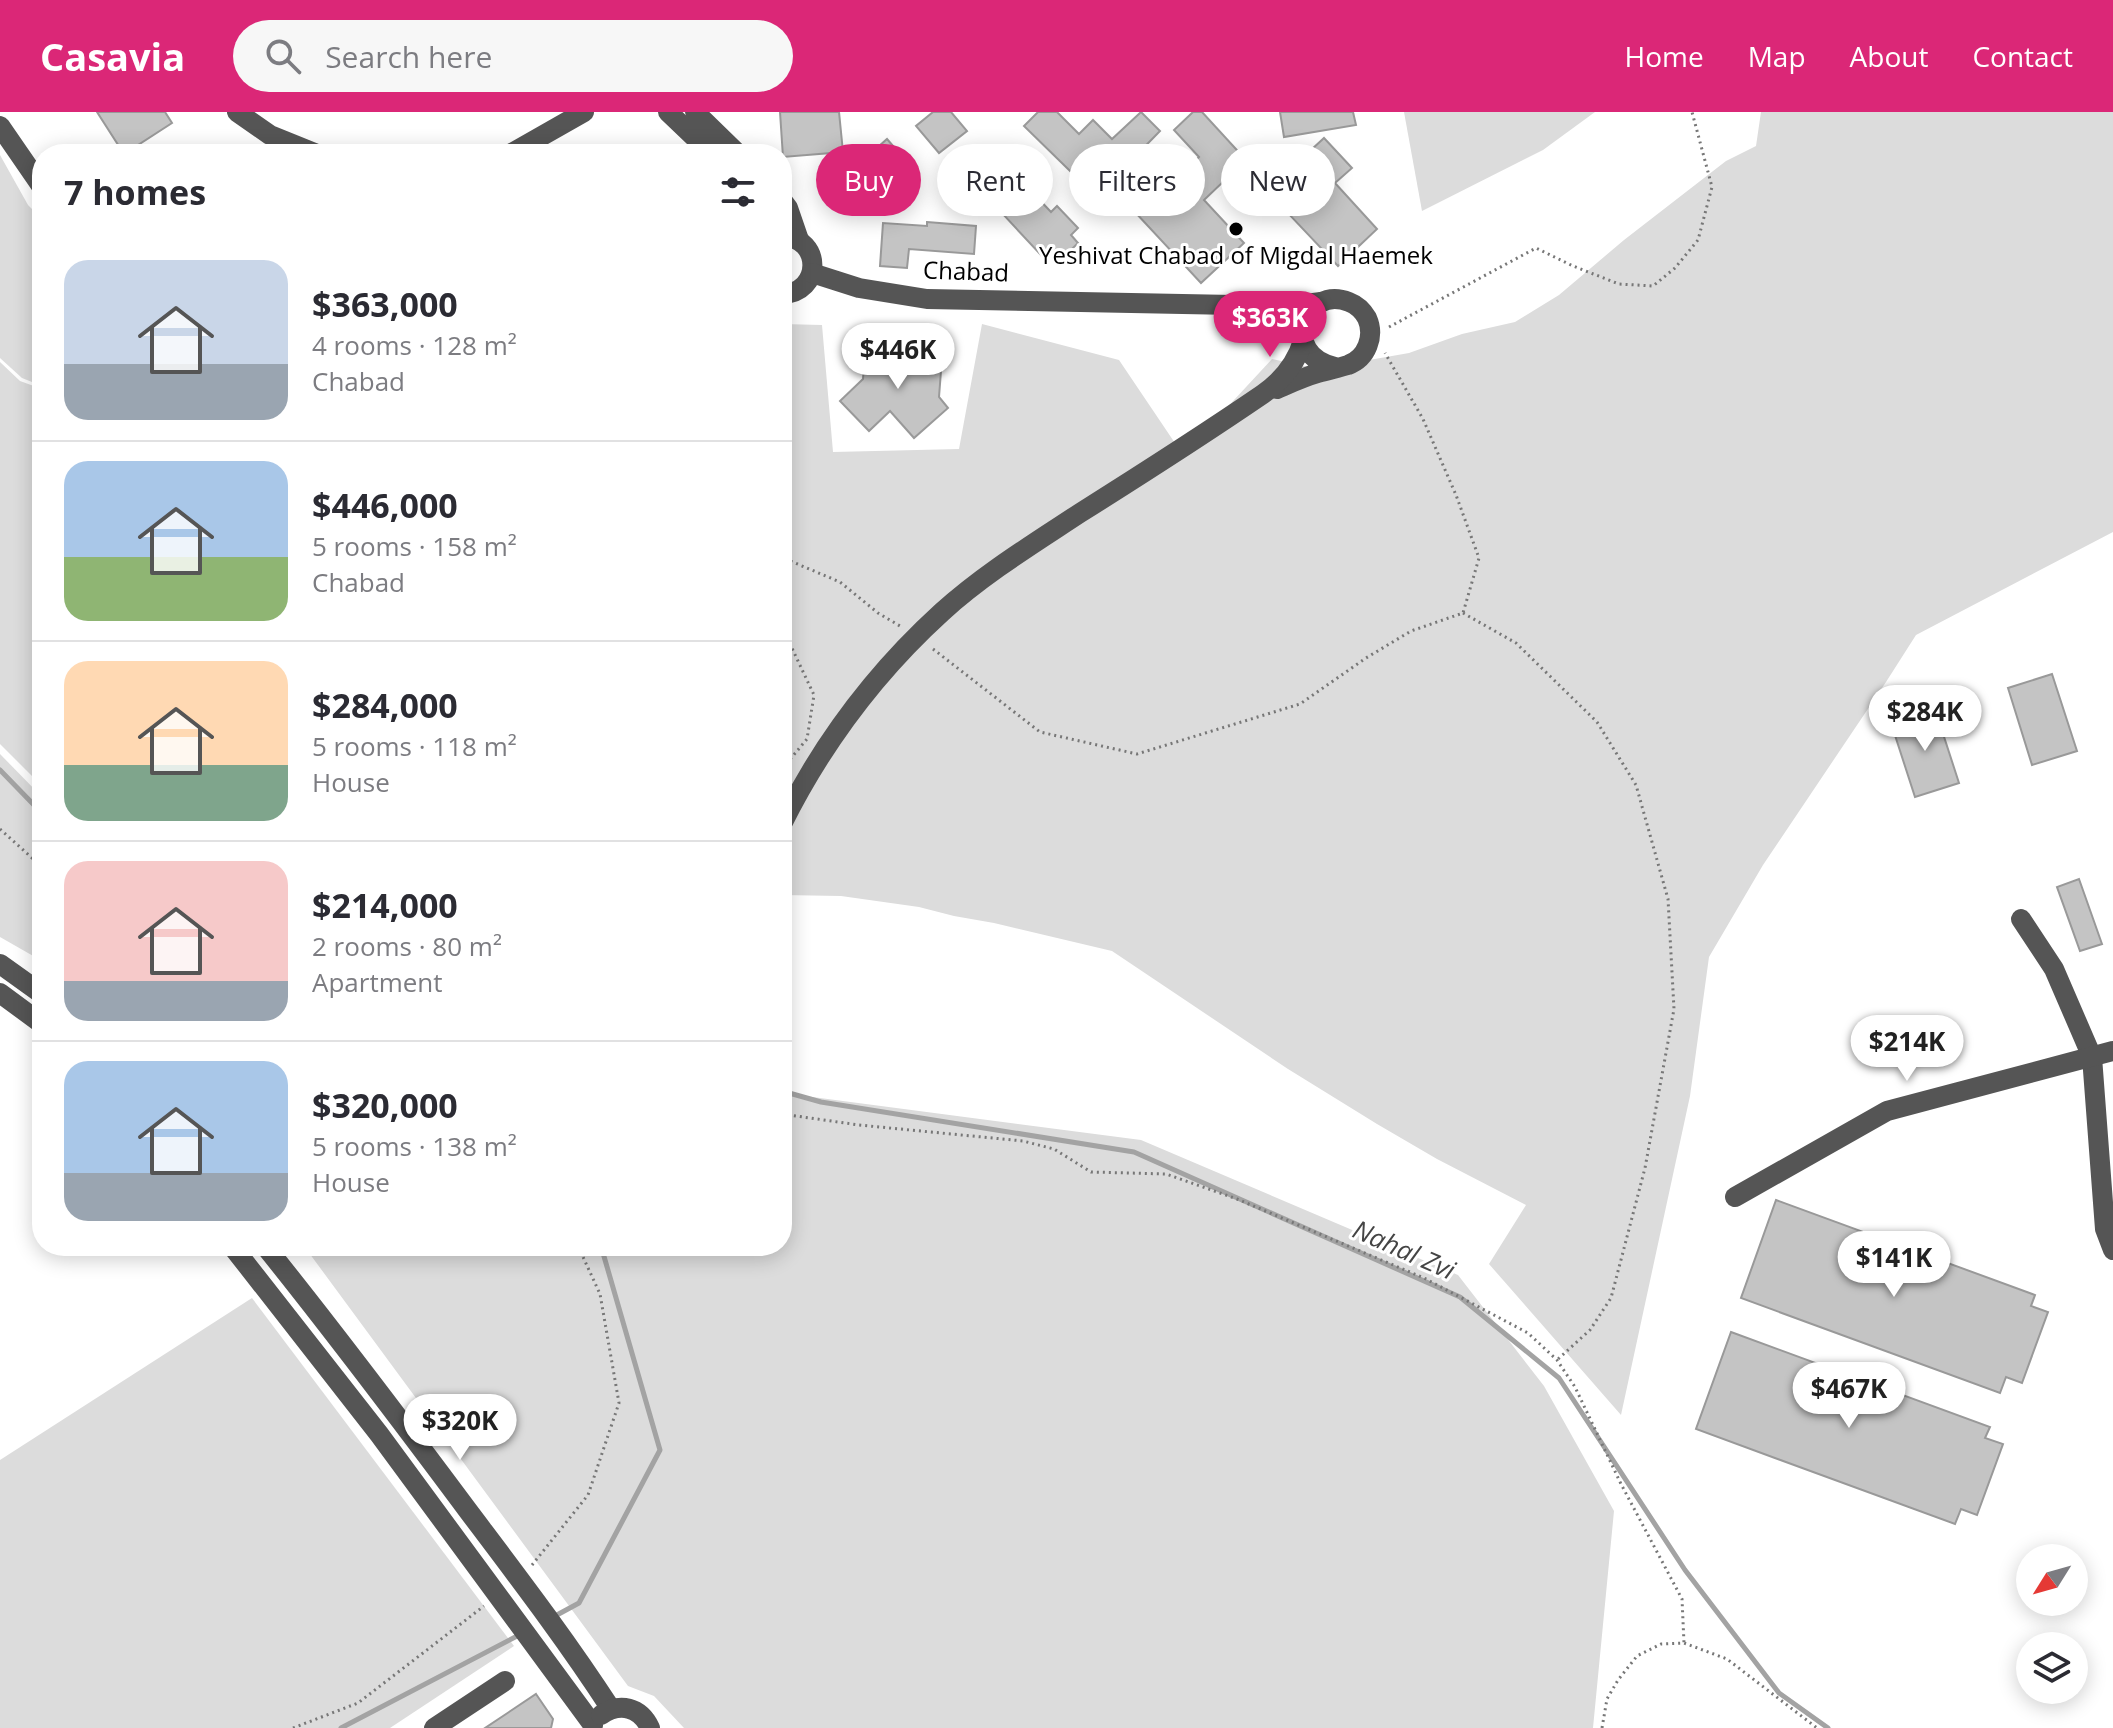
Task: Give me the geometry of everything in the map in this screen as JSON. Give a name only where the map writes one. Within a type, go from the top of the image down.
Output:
[{"type":"street","points":[[237,112],[270,135],[292,144]]},
{"type":"street","points":[[551,130],[566,112]]},
{"type":"street","points":[[527,144],[584,112]]},
{"type":"street","points":[[668,112],[702,144]]},
{"type":"street","points":[[695,112],[728,144]]},
{"type":"street","points":[[0,126],[32,172]]},
{"type":"street","points":[[792,239],[809,251],[812,258],[812,273],[807,282],[792,293]]},
{"type":"street","name":"Chabad","points":[[812,273],[859,288],[927,299],[1291,306],[1321,302]]},
{"type":"street","points":[[792,805],[848,716],[891,662],[963,594],[1008,561],[1277,384],[1299,352],[1305,318],[1321,302],[1343,300],[1363,311],[1368,321],[1369,343],[1356,361],[1263,394]]},
{"type":"street","points":[[1265,305],[1292,321],[1315,360],[1335,367]]},
{"type":"street","points":[[2021,919],[2054,969],[2092,1057],[2105,1229],[2113,1250]]},
{"type":"street","points":[[0,964],[32,987]]},
{"type":"street","points":[[0,993],[32,1017]]},
{"type":"street","points":[[1735,1197],[1887,1111],[2113,1051]]},
{"type":"street","points":[[240,1256],[331,1372],[593,1727],[602,1714],[621,1707],[635,1711],[650,1728]]},
{"type":"street","points":[[273,1256],[520,1580],[611,1709]]},
{"type":"street","points":[[434,1728],[505,1681]]},
{"type":"path","points":[[1388,328],[1536,248],[1619,284],[1653,286],[1675,268],[1698,240],[1712,187],[1692,112]]},
{"type":"path","points":[[1383,348],[1423,419],[1479,558],[1463,613]]},
{"type":"path","points":[[792,562],[840,582],[878,613],[917,636],[1040,732],[1137,754],[1300,704],[1411,631],[1463,613],[1516,643],[1597,722],[1636,785],[1668,899],[1674,1009],[1645,1168],[1611,1298],[1590,1330],[1557,1360]]},
{"type":"path","points":[[792,648],[814,695],[807,739],[792,757]]},
{"type":"path","points":[[0,829],[32,858]]},
{"type":"path","points":[[792,1115],[1023,1141],[1054,1149],[1091,1172],[1166,1174],[1237,1199],[1424,1278],[1528,1333],[1557,1360],[1575,1387],[1621,1484],[1682,1599],[1684,1643]]},
{"type":"path","points":[[520,1580],[588,1495],[619,1403],[600,1294],[583,1256]]},
{"type":"path","points":[[293,1728],[358,1703],[498,1595]]},
{"type":"path","points":[[1602,1728],[1607,1699],[1637,1656],[1661,1644],[1684,1643],[1727,1659],[1817,1728]]},
{"type":"shaded area","points":[[1404,112],[1595,112],[1543,150],[1422,211]]},
{"type":"shaded area","points":[[1761,112],[2113,112],[2113,532],[1916,635],[1763,865],[1709,957],[1690,1096],[1621,1415],[1489,1264],[1526,1205],[1377,1124],[1288,1069],[1112,951],[919,907],[841,896],[792,895],[792,324],[822,325],[833,452],[959,449],[982,324],[1119,360],[1183,455],[1272,359],[1318,369],[1409,353],[1462,334],[1515,322],[1559,295],[1726,161],[1756,146]]},
{"type":"shaded area","points":[[0,155],[32,209],[32,382],[22,378],[0,358]]},
{"type":"shaded area","points":[[0,362],[20,381],[32,385],[32,776],[0,744]]},
{"type":"shaded area","points":[[0,754],[32,787],[32,955],[0,937]]},
{"type":"shaded area","points":[[792,1094],[1141,1140],[1458,1275],[1544,1386],[1614,1511],[1593,1728],[684,1728],[654,1696],[628,1686],[311,1256],[792,1256]]},
{"type":"shaded area","points":[[252,1298],[514,1646],[390,1728],[0,1728],[0,1460]]},
{"type":"building","points":[[97,112],[165,112],[172,123],[139,144],[118,144]]},
{"type":"building","points":[[780,112],[839,112],[842,144],[816,144],[816,154],[792,156],[792,144],[782,144]]},
{"type":"building","points":[[933,112],[951,112],[967,131],[950,144],[937,144],[937,151],[916,126]]},
{"type":"building","points":[[1038,112],[1057,112],[1079,134],[1093,120],[1112,139],[1141,112],[1160,131],[1147,144],[1069,144],[1069,170],[1053,154],[1053,144],[1042,144],[1024,126]]},
{"type":"building","points":[[1193,112],[1202,112],[1231,144],[1221,144],[1221,184],[1205,199],[1205,144],[1187,144],[1174,130]]},
{"type":"building","points":[[1280,112],[1353,112],[1356,125],[1284,137]]},
{"type":"building","points":[[1335,150],[1352,168],[1335,183]]},
{"type":"building","points":[[1335,183],[1377,229],[1338,266],[1291,216],[1335,216]]},
{"type":"building","points":[[1205,201],[1244,243],[1201,283],[1139,216],[1205,216]]},
{"type":"building","points":[[1057,206],[1078,228],[1071,235],[1078,243],[1061,260],[1049,247],[1041,255],[1005,216],[1053,216]]},
{"type":"building","points":[[927,222],[976,226],[974,254],[909,249],[907,268],[880,266],[883,223],[927,226]]},
{"type":"building","points":[[865,352],[942,358],[939,397],[948,408],[914,438],[890,411],[869,431],[840,401],[863,379]]},
{"type":"building","points":[[2052,674],[2077,751],[2032,765],[2008,688]]},
{"type":"building","points":[[1935,709],[1959,783],[1915,797],[1891,723]]},
{"type":"building","points":[[2079,879],[2102,944],[2080,951],[2057,887]]},
{"type":"building","points":[[1776,1200],[2035,1295],[2031,1306],[2048,1312],[2022,1383],[2006,1377],[2000,1393],[1741,1298]]},
{"type":"building","points":[[1731,1332],[1990,1427],[1985,1438],[2003,1444],[1977,1515],[1961,1509],[1955,1524],[1696,1429]]},
{"type":"building","points":[[536,1694],[553,1719],[551,1728],[485,1728]]},
{"type":"waterway","name":"Nahal Zvi","points":[[0,770],[32,803]]},
{"type":"waterway","name":"Nahal Zvi","points":[[792,1094],[821,1102],[1134,1152],[1460,1297],[1559,1378],[1685,1570],[1779,1693],[1828,1728]]},
{"type":"waterway","points":[[555,1616],[579,1603],[660,1450],[604,1256]]},
{"type":"waterway","points":[[341,1728],[521,1634]]},
{"type":"place","name":"Yeshivat Chabad of Migdal Haemek","points":[[1236,229]]}]
